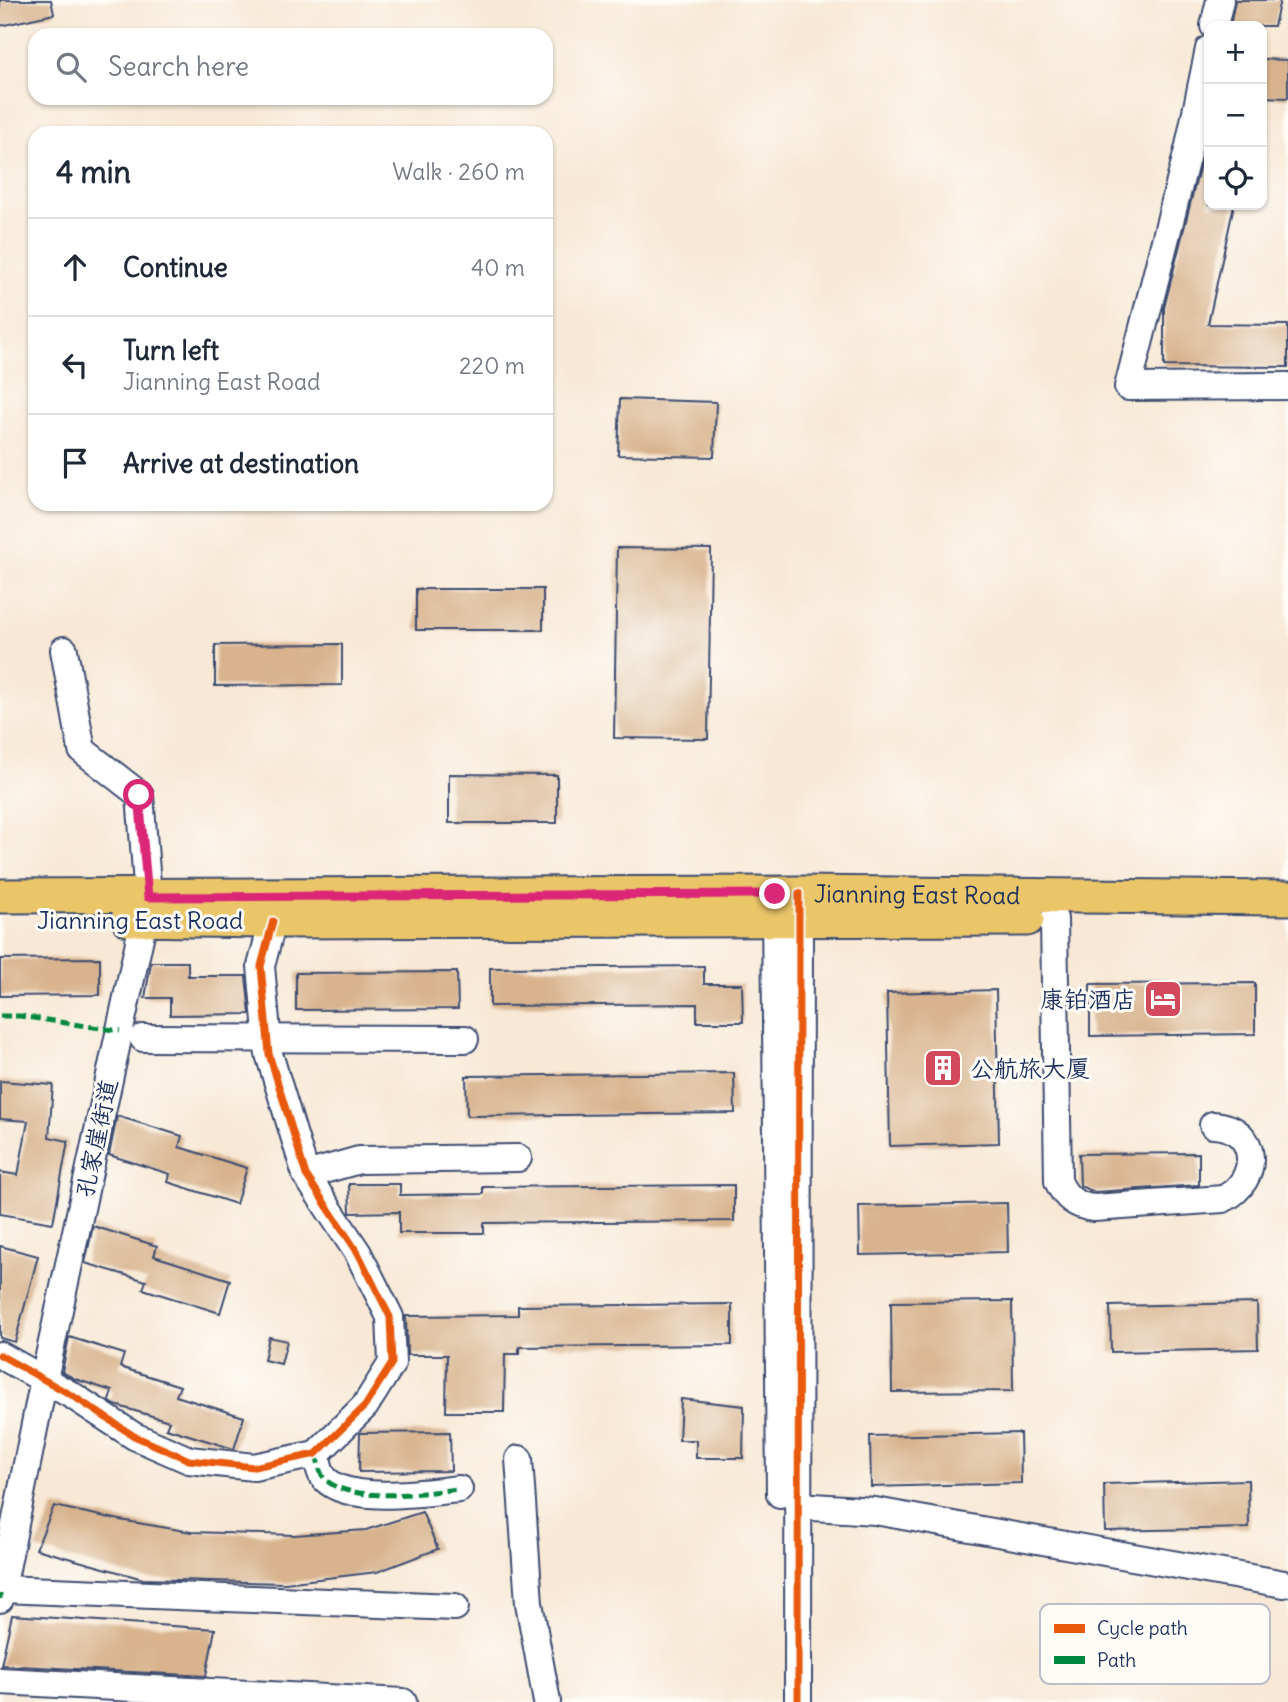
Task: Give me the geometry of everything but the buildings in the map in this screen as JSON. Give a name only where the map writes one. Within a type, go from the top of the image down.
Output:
[{"type":"main road","name":"Jianning East Road","points":[[0,896],[273,921],[787,906],[1054,919],[1288,919]]},
{"type":"main road","name":"Jianning East Road","points":[[0,919],[146,908],[787,906],[1288,898]]},
{"type":"street","points":[[1215,21],[1220,0]]},
{"type":"street","points":[[1204,73],[1189,146],[1128,387],[1288,386]]},
{"type":"street","name":"孔家崖街道","points":[[1,1594],[8,1522],[44,1379],[146,908],[139,795],[82,750],[64,650]]},
{"type":"street","points":[[787,906],[798,1506],[798,1702]]},
{"type":"street","points":[[782,1702],[787,906]]},
{"type":"street","points":[[1054,919],[1058,1181],[1061,1190],[1075,1204],[1094,1208],[1223,1199],[1232,1195],[1245,1181],[1250,1166],[1247,1141],[1228,1127],[1213,1125]]},
{"type":"street","points":[[0,1355],[44,1379],[134,1436],[189,1460],[254,1467],[316,1454],[365,1406],[392,1363],[390,1317],[358,1254],[306,1175],[269,1054],[261,966],[273,921]]},
{"type":"street","points":[[143,1038],[465,1039]]},
{"type":"street","points":[[306,1175],[359,1160],[518,1158]]},
{"type":"street","points":[[316,1454],[323,1476],[345,1492],[401,1495],[459,1489]]},
{"type":"street","points":[[519,1459],[530,1603],[547,1702]]},
{"type":"street","points":[[798,1506],[875,1511],[1284,1584]]},
{"type":"street","points":[[1,1594],[455,1607]]},
{"type":"street","points":[[0,1681],[403,1702]]},
{"type":"marked path","points":[[0,1016],[20,1016],[120,1031]]},
{"type":"marked path","points":[[316,1454],[322,1475],[332,1485],[347,1491],[386,1495],[459,1489]]},
{"type":"marked path","points":[[0,1594],[0,1599]]},
{"type":"cycle path","points":[[798,1702],[799,893]]},
{"type":"cycle path","points":[[0,1355],[73,1396],[134,1436],[189,1460],[254,1467],[316,1454],[365,1406],[392,1363],[390,1317],[358,1253],[306,1175],[269,1054],[261,966],[273,921]]},
{"type":"place","name":"康铂酒店","points":[[1163,999]]},
{"type":"place","name":"公航旅大厦","points":[[943,1068]]},
{"type":"route","points":[[139,795],[148,897],[775,894]]}]
